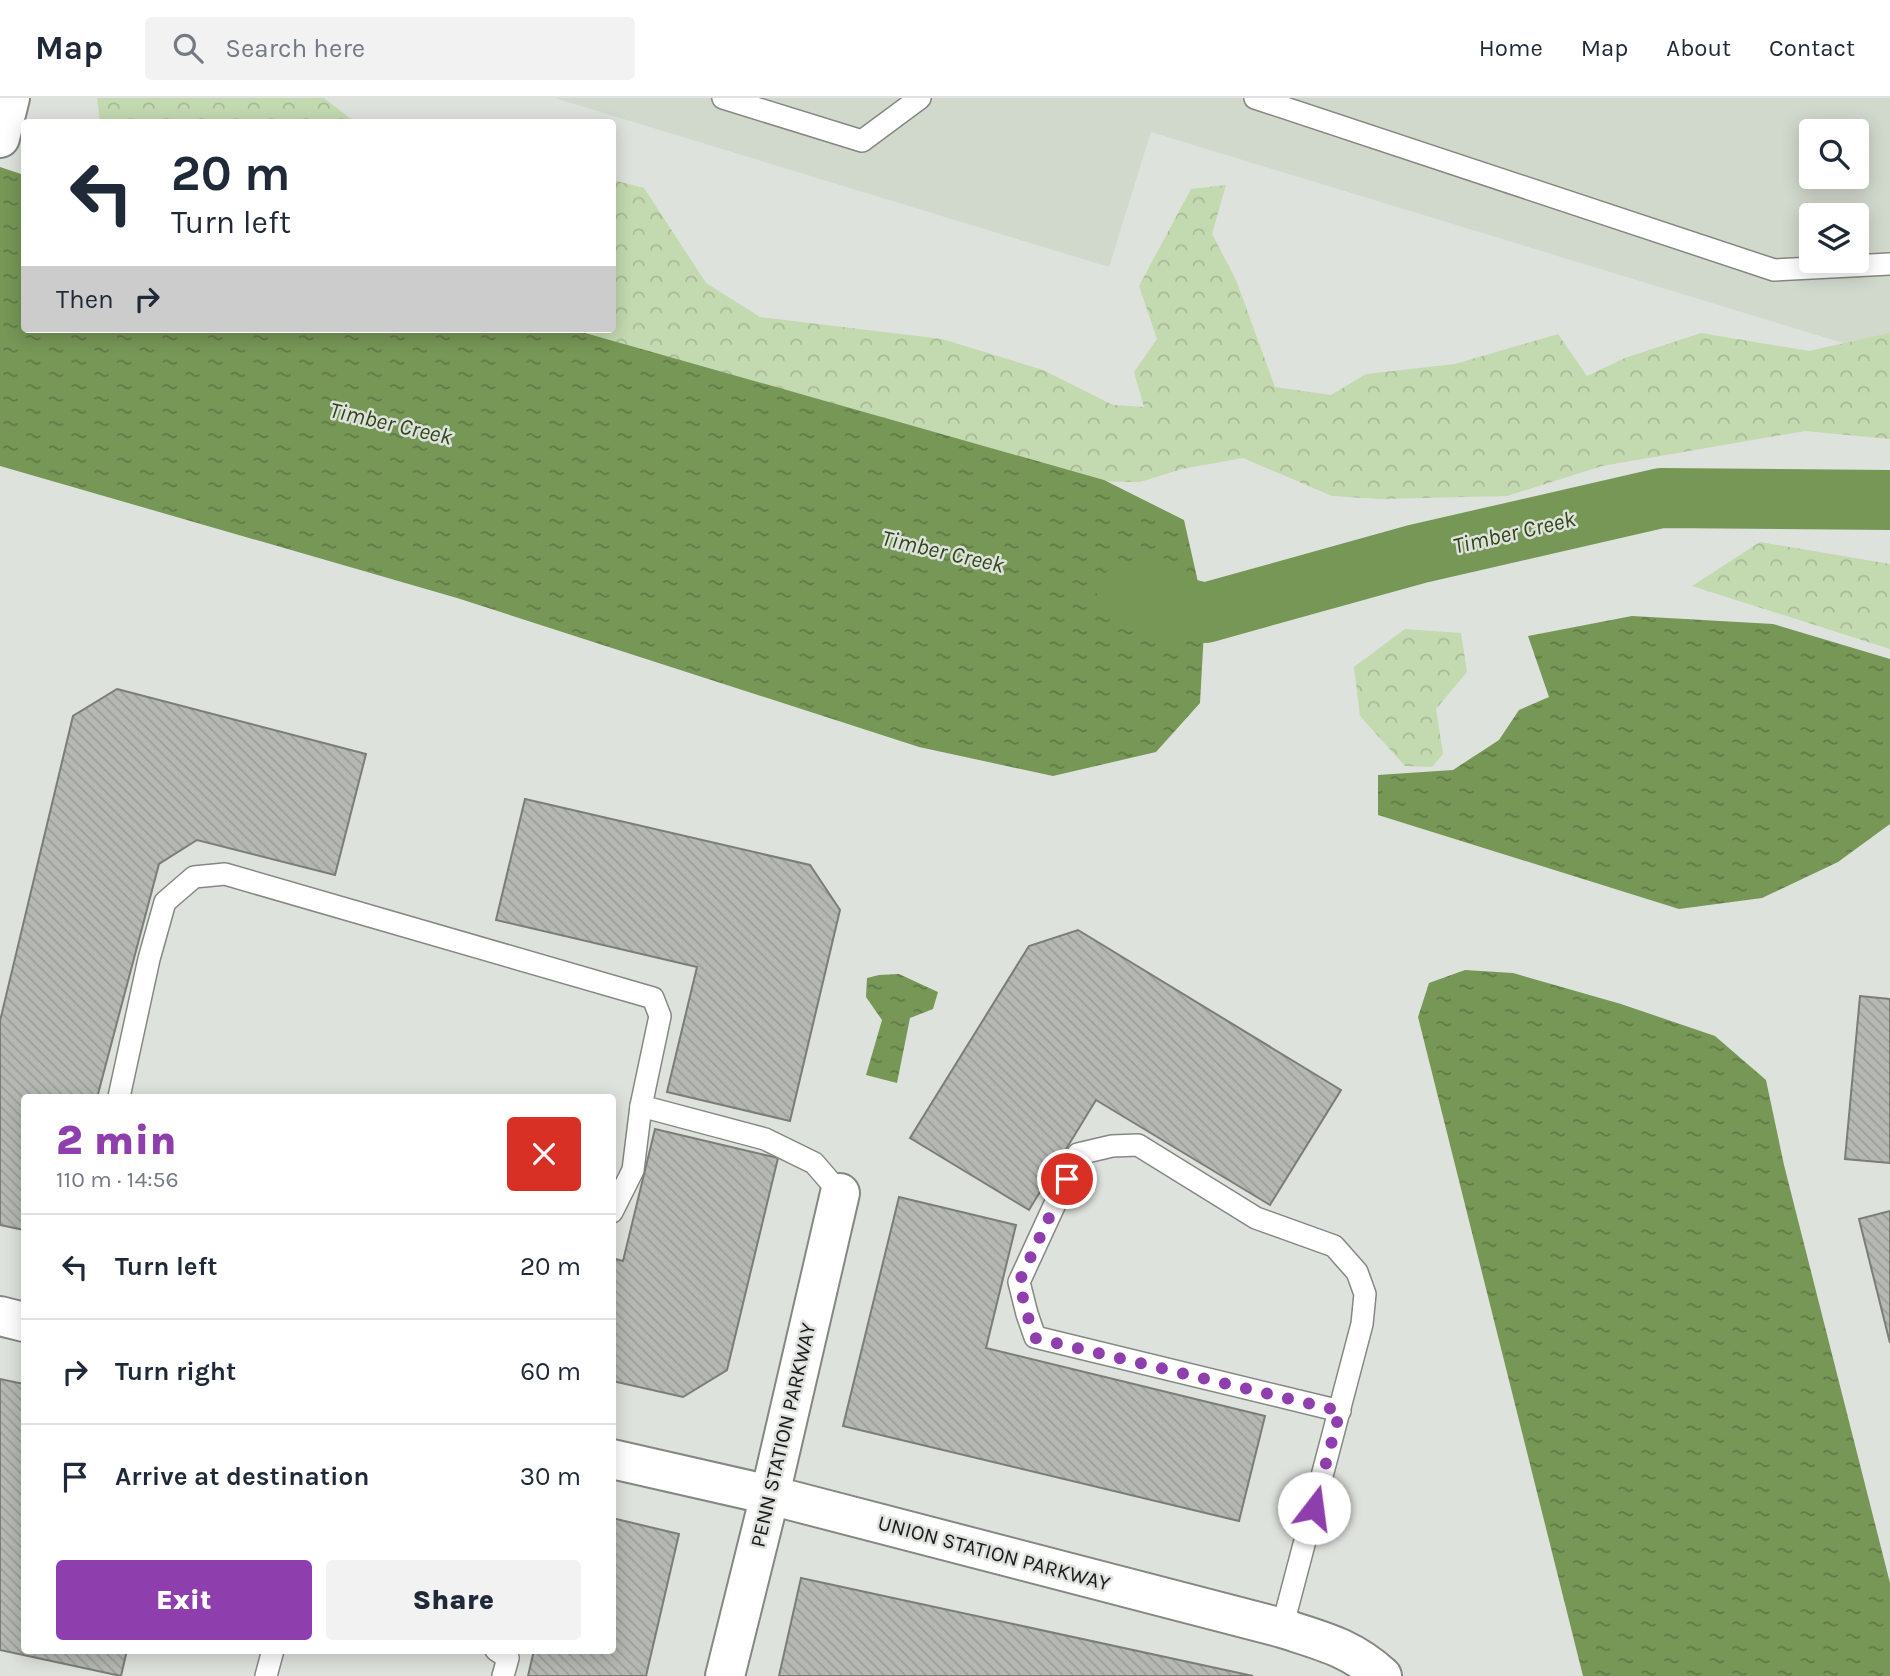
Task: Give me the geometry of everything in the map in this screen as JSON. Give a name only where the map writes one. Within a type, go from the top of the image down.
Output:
[{"type":"street","points":[[0,138],[10,98]]},
{"type":"street","name":"PENN STATION PARKWAY","points":[[725,1676],[840,1194]]},
{"type":"street","points":[[0,1316],[21,1321]]},
{"type":"street","name":"UNION STATION PARKWAY","points":[[616,1460],[770,1495],[1282,1628],[1342,1647],[1374,1672]]},
{"type":"lane","points":[[723,98],[862,141],[920,98]]},
{"type":"lane","points":[[1255,98],[1774,270],[1890,264]]},
{"type":"lane","points":[[118,1094],[165,902],[194,877],[225,874],[653,998],[660,1016],[641,1106],[633,1170],[616,1204]]},
{"type":"lane","points":[[641,1106],[765,1139],[814,1163],[840,1194]]},
{"type":"lane","points":[[1282,1628],[1340,1411],[1362,1324],[1365,1294],[1357,1272],[1334,1246],[1255,1218],[1138,1145],[1112,1146],[1078,1154],[1019,1282],[1035,1338],[1340,1411]]},
{"type":"lane","points":[[267,1676],[272,1654]]},
{"type":"lane","points":[[502,1654],[508,1658],[503,1676]]},
{"type":"shaded area","points":[[555,98],[1890,98],[1890,342],[1853,346],[1151,132],[1109,267]]},
{"type":"green space","points":[[97,98],[324,98],[351,119],[100,119]]},
{"type":"green space","points":[[616,181],[644,188],[706,283],[760,317],[942,339],[1043,370],[1113,405],[1144,407],[1134,372],[1157,339],[1139,286],[1191,189],[1226,185],[1212,234],[1236,280],[1275,387],[1331,395],[1366,374],[1455,364],[1558,334],[1587,376],[1625,358],[1701,333],[1809,351],[1890,333],[1890,439],[1805,431],[1602,466],[1507,496],[1381,499],[1332,496],[1243,458],[1182,469],[1140,482],[1036,480],[498,333],[616,333]]},
{"type":"green space","points":[[1760,542],[1890,564],[1890,649],[1692,586]]},
{"type":"green space","points":[[1405,629],[1461,633],[1467,672],[1436,709],[1443,754],[1432,767],[1405,766],[1360,716],[1354,667]]},
{"type":"water","points":[[0,167],[21,174],[21,333],[585,333],[1104,480],[1184,520],[1205,613],[1200,703],[1156,752],[1053,776],[919,747],[457,598],[0,466]]},
{"type":"water","points":[[1632,616],[1773,624],[1890,659],[1890,824],[1838,862],[1762,898],[1679,909],[1378,815],[1378,775],[1453,770],[1499,740],[1519,710],[1549,697],[1528,636]]},
{"type":"water","points":[[1465,970],[1513,973],[1621,1004],[1715,1036],[1766,1080],[1784,1165],[1890,1583],[1890,1676],[1583,1676],[1418,1017],[1429,983]]},
{"type":"water","points":[[899,974],[938,992],[933,1009],[910,1018],[897,1083],[866,1075],[882,1020],[866,997],[867,978]]},
{"type":"building","points":[[117,689],[366,754],[335,875],[197,840],[159,864],[98,1094],[21,1094],[21,1229],[0,1225],[0,1021],[73,716]]},
{"type":"building","points":[[525,799],[810,865],[840,910],[790,1121],[667,1092],[697,967],[496,920]]},
{"type":"building","points":[[1078,930],[1341,1090],[1270,1205],[1096,1100],[1029,1210],[910,1138],[1029,946]]},
{"type":"building","points":[[1860,996],[1890,999],[1890,1163],[1845,1159]]},
{"type":"building","points":[[655,1129],[778,1158],[727,1370],[683,1397],[616,1382],[616,1259],[623,1261]]},
{"type":"building","points":[[899,1197],[1016,1225],[986,1348],[1265,1416],[1239,1521],[843,1426]]},
{"type":"building","points":[[1890,1211],[1890,1343],[1859,1219]]},
{"type":"building","points":[[0,1379],[21,1383],[21,1654],[126,1654],[121,1676],[0,1650]]},
{"type":"building","points":[[616,1519],[679,1534],[646,1676],[528,1676],[533,1654],[616,1654]]},
{"type":"building","points":[[801,1578],[1253,1676],[779,1676]]},
{"type":"waterway","name":"Timber Creek","points":[[1127,594],[1205,613],[1417,554],[1661,498],[1890,500]]},
{"type":"route","points":[[1067,1179],[1019,1282],[1035,1338],[1340,1411],[1314,1508]]}]
